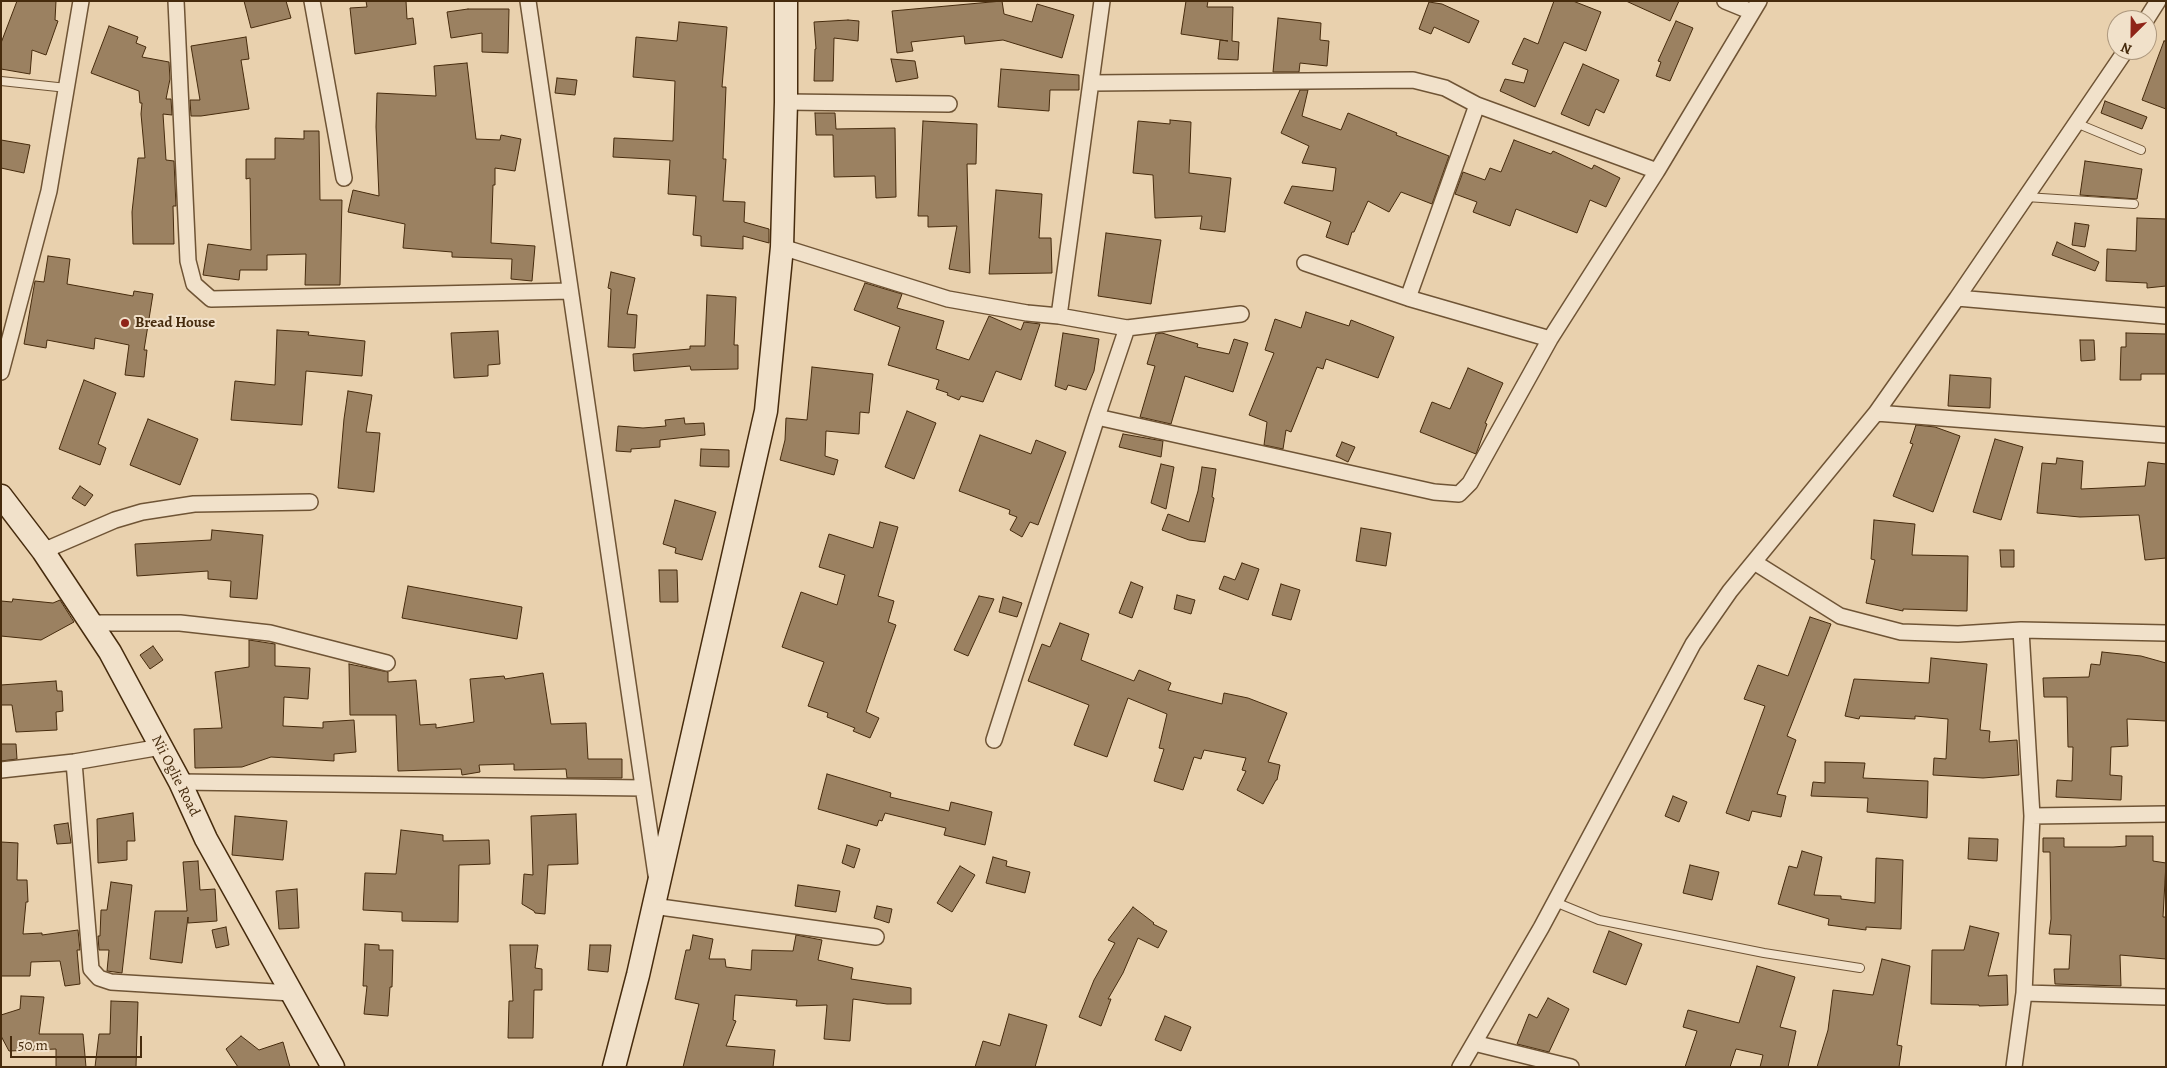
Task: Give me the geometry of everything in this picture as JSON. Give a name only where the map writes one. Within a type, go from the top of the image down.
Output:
[{"type":"street","points":[[1,372],[49,191],[81,1]]},
{"type":"street","points":[[176,1],[188,261],[194,284],[211,299],[570,291]]},
{"type":"street","points":[[312,1],[344,178]]},
{"type":"street","points":[[528,1],[643,788],[656,896]]},
{"type":"street","points":[[614,1067],[656,896],[766,411],[782,247],[786,102],[786,1]]},
{"type":"street","points":[[1059,316],[1102,1]]},
{"type":"street","points":[[1097,417],[1434,492],[1459,494],[1470,483],[1550,339],[1657,171],[1756,6],[1725,1]]},
{"type":"street","points":[[1460,1067],[1555,902],[1693,644],[1730,591],[1876,413],[2119,60]]},
{"type":"street","points":[[1092,82],[1413,80],[1445,88],[1477,105],[1657,171]]},
{"type":"street","points":[[786,102],[949,104]]},
{"type":"street","points":[[1408,298],[1477,105]]},
{"type":"street","points":[[782,247],[948,299],[1127,328],[1241,314]]},
{"type":"street","points":[[1305,263],[1408,298],[1550,339]]},
{"type":"street","points":[[1957,298],[2166,316]]},
{"type":"street","points":[[994,740],[1127,328]]},
{"type":"street","points":[[1876,413],[2166,435]]},
{"type":"street","name":"Nii Oglie Road","points":[[1,496],[43,551],[92,623],[180,782],[206,839],[333,1067]]},
{"type":"street","points":[[43,551],[115,520],[142,512],[194,504],[310,502]]},
{"type":"street","points":[[1754,562],[1840,616],[1901,632],[1958,634],[2020,630],[2166,633]]},
{"type":"street","points":[[92,623],[180,623],[270,633],[386,663]]},
{"type":"street","points":[[2014,1067],[2024,993],[2032,816],[2020,630]]},
{"type":"street","points":[[1,770],[74,762],[161,748]]},
{"type":"street","points":[[74,762],[91,969],[99,978],[111,982],[291,994]]},
{"type":"street","points":[[180,782],[643,788]]},
{"type":"street","points":[[2032,816],[2166,814]]},
{"type":"street","points":[[656,896],[876,937]]},
{"type":"street","points":[[2024,993],[2166,997]]},
{"type":"street","points":[[1474,1043],[1571,1067]]},
{"type":"lane","points":[[1,81],[67,88]]},
{"type":"lane","points":[[2076,123],[2141,150]]},
{"type":"lane","points":[[2026,197],[2134,204]]},
{"type":"lane","points":[[1555,902],[1599,920],[1764,953],[1860,968]]},
{"type":"building","points":[[17,1],[56,1],[55,20],[58,21],[46,55],[32,50],[30,74],[1,69],[1,43]]},
{"type":"building","points":[[244,1],[286,1],[291,18],[251,28]]},
{"type":"building","points":[[366,1],[406,1],[407,19],[413,18],[416,44],[355,54],[350,8],[367,7]]},
{"type":"building","points":[[1002,1],[1004,14],[1032,22],[1037,4],[1074,15],[1062,58],[1003,40],[965,44],[964,36],[911,42],[913,51],[897,53],[892,11]]},
{"type":"building","points":[[1186,1],[1208,1],[1207,7],[1233,7],[1232,41],[1239,42],[1238,60],[1218,59],[1220,40],[1228,41],[1181,34]]},
{"type":"building","points":[[1554,1],[1573,1],[1601,12],[1586,51],[1564,42],[1535,107],[1500,91],[1505,79],[1524,83],[1528,70],[1512,64],[1524,38],[1538,44]]},
{"type":"building","points":[[1626,1],[1679,1],[1670,21]]},
{"type":"building","points":[[1429,2],[1442,4],[1479,21],[1469,43],[1434,27],[1431,34],[1419,29]]},
{"type":"building","points":[[468,9],[509,9],[508,53],[482,52],[482,33],[451,38],[447,12]]},
{"type":"building","points":[[1278,18],[1321,23],[1320,40],[1329,41],[1327,66],[1300,63],[1299,72],[1273,72]]},
{"type":"building","points":[[859,21],[858,41],[834,38],[833,81],[814,81],[816,49],[814,22]]},
{"type":"building","points":[[1676,21],[1693,28],[1670,81],[1656,76],[1661,62],[1658,61]]},
{"type":"building","points":[[679,22],[727,27],[722,87],[726,87],[723,159],[726,159],[723,201],[745,202],[744,222],[769,229],[769,243],[743,236],[743,249],[701,246],[701,236],[693,235],[696,196],[668,194],[670,160],[613,157],[614,138],[673,141],[675,81],[633,77],[636,37],[677,41]]},
{"type":"building","points":[[109,26],[138,37],[136,43],[146,47],[142,57],[169,62],[170,79],[166,99],[171,99],[172,115],[163,114],[166,160],[174,161],[176,206],[173,206],[174,244],[133,244],[132,212],[138,158],[145,158],[141,114],[142,103],[140,103],[139,91],[91,73]]},
{"type":"building","points":[[246,37],[249,59],[241,60],[249,109],[191,116],[190,100],[200,100],[191,46]]},
{"type":"building","points":[[2164,41],[2166,41],[2166,109],[2142,100]]},
{"type":"building","points":[[891,59],[915,61],[918,78],[896,82]]},
{"type":"building","points":[[467,63],[476,139],[500,140],[501,135],[521,139],[515,171],[495,168],[491,243],[535,246],[532,281],[511,279],[512,259],[452,257],[452,252],[403,248],[405,224],[348,212],[353,190],[379,196],[376,127],[377,93],[436,96],[434,66]]},
{"type":"building","points":[[1583,64],[1619,80],[1604,113],[1596,109],[1589,126],[1561,114]]},
{"type":"building","points":[[1001,69],[1079,75],[1079,90],[1050,90],[1049,111],[998,107]]},
{"type":"building","points":[[557,78],[577,80],[575,95],[555,93]]},
{"type":"building","points":[[1300,90],[1308,90],[1302,116],[1341,130],[1348,113],[1449,156],[1432,204],[1401,192],[1389,212],[1368,201],[1354,232],[1352,232],[1348,245],[1326,237],[1331,222],[1284,203],[1292,186],[1333,191],[1336,168],[1302,163],[1309,146],[1281,133]]},
{"type":"building","points":[[2105,101],[2147,117],[2142,129],[2101,113]]},
{"type":"building","points":[[815,113],[835,113],[836,129],[895,128],[896,197],[876,198],[875,176],[834,177],[833,135],[816,135]]},
{"type":"building","points":[[1170,120],[1191,122],[1189,173],[1231,178],[1225,232],[1200,229],[1202,216],[1155,218],[1153,175],[1133,173],[1138,121],[1170,124]]},
{"type":"building","points":[[923,121],[977,124],[976,164],[967,164],[970,273],[949,269],[957,226],[928,227],[928,216],[918,216]]},
{"type":"building","points":[[304,131],[319,131],[320,200],[342,200],[340,285],[305,285],[306,254],[267,255],[267,270],[240,270],[239,280],[203,275],[208,244],[251,250],[250,178],[246,179],[246,159],[275,159],[275,138],[304,139]]},
{"type":"building","points":[[1,140],[30,145],[24,173],[1,168]]},
{"type":"building","points":[[1514,140],[1551,154],[1553,151],[1592,169],[1594,165],[1620,178],[1606,207],[1590,200],[1577,233],[1516,209],[1510,226],[1473,212],[1477,202],[1455,194],[1463,172],[1485,180],[1490,168],[1501,172]]},
{"type":"building","points":[[2085,161],[2142,169],[2137,199],[2080,195]]},
{"type":"building","points":[[996,190],[1042,194],[1039,238],[1051,238],[1052,273],[989,274]]},
{"type":"building","points":[[2137,218],[2166,219],[2166,286],[2147,288],[2147,283],[2106,281],[2107,249],[2136,251]]},
{"type":"building","points":[[2075,223],[2089,225],[2085,247],[2072,245]]},
{"type":"building","points":[[1106,233],[1161,240],[1151,304],[1098,296]]},
{"type":"building","points":[[2057,242],[2099,262],[2095,271],[2052,255]]},
{"type":"building","points":[[48,256],[70,259],[67,284],[133,296],[134,291],[153,294],[144,350],[147,350],[144,377],[125,375],[129,345],[95,338],[94,349],[47,340],[46,348],[24,344],[35,281],[44,282]]},
{"type":"building","points":[[611,272],[635,278],[627,314],[637,315],[635,348],[608,347],[611,289],[608,288]]},
{"type":"building","points":[[865,283],[902,294],[897,308],[944,321],[936,349],[969,360],[989,316],[1021,330],[1024,322],[1040,324],[1021,380],[996,371],[983,402],[961,396],[959,400],[947,395],[948,393],[936,389],[939,380],[888,365],[900,327],[854,310]]},
{"type":"building","points":[[707,295],[736,297],[734,345],[738,345],[738,369],[691,370],[690,366],[634,371],[633,354],[690,349],[690,346],[705,346]]},
{"type":"building","points":[[1306,312],[1349,326],[1351,320],[1394,337],[1378,378],[1326,359],[1323,369],[1317,367],[1291,432],[1286,430],[1283,449],[1264,445],[1267,422],[1249,415],[1274,353],[1265,350],[1275,319],[1301,328]]},
{"type":"building","points":[[277,330],[309,332],[308,335],[365,341],[362,376],[306,371],[302,425],[231,420],[235,381],[275,385]]},
{"type":"building","points":[[498,331],[500,364],[488,365],[488,376],[454,378],[451,333]]},
{"type":"building","points":[[1063,333],[1099,339],[1094,371],[1086,390],[1068,385],[1066,390],[1055,386]]},
{"type":"building","points":[[1162,333],[1198,344],[1197,347],[1229,354],[1234,339],[1248,343],[1233,392],[1185,376],[1171,424],[1140,417],[1155,366],[1147,364],[1156,334]]},
{"type":"building","points":[[2126,333],[2166,334],[2166,374],[2141,374],[2141,380],[2120,380],[2121,347],[2126,347]]},
{"type":"building","points":[[2080,340],[2094,340],[2095,360],[2081,361]]},
{"type":"building","points":[[812,367],[873,374],[869,413],[860,412],[859,434],[826,431],[825,456],[838,460],[834,475],[780,460],[785,440],[786,418],[807,420]]},
{"type":"building","points":[[1468,368],[1503,383],[1485,423],[1487,424],[1476,454],[1420,432],[1432,402],[1450,409]]},
{"type":"building","points":[[1950,375],[1991,378],[1990,408],[1948,406]]},
{"type":"building","points":[[84,380],[116,393],[98,444],[106,448],[100,465],[59,449]]},
{"type":"building","points":[[348,391],[372,395],[366,432],[380,433],[374,492],[338,488]]},
{"type":"building","points":[[907,411],[936,423],[914,479],[885,467]]},
{"type":"building","points":[[684,418],[685,424],[704,423],[705,435],[660,440],[660,447],[631,449],[631,452],[616,451],[618,426],[643,428],[666,426],[665,420]]},
{"type":"building","points":[[148,419],[198,439],[180,485],[130,465]]},
{"type":"building","points":[[1916,425],[1935,427],[1960,436],[1933,512],[1893,496],[1913,444],[1910,443]]},
{"type":"building","points":[[1123,434],[1163,441],[1161,457],[1119,447]]},
{"type":"building","points":[[980,435],[1031,454],[1036,440],[1066,452],[1038,525],[1030,522],[1022,537],[1010,530],[1017,517],[1009,514],[1010,510],[959,491]]},
{"type":"building","points":[[1995,439],[2023,447],[2001,520],[1973,512]]},
{"type":"building","points":[[1342,442],[1355,447],[1348,462],[1336,456]]},
{"type":"building","points":[[701,449],[729,450],[729,467],[700,466]]},
{"type":"building","points":[[2057,458],[2083,461],[2081,489],[2145,486],[2148,462],[2166,464],[2166,558],[2145,560],[2139,515],[2080,517],[2037,513],[2042,463],[2056,464]]},
{"type":"building","points":[[1161,464],[1174,467],[1166,509],[1151,503]]},
{"type":"building","points":[[1202,467],[1216,469],[1212,497],[1214,498],[1205,542],[1189,540],[1162,530],[1168,514],[1189,522],[1198,491]]},
{"type":"building","points":[[80,486],[93,495],[85,506],[72,498]]},
{"type":"building","points":[[675,500],[716,512],[702,560],[675,553],[676,548],[663,544]]},
{"type":"building","points":[[1874,520],[1915,524],[1912,555],[1968,556],[1967,611],[1903,609],[1903,611],[1866,603],[1875,560],[1871,559]]},
{"type":"building","points":[[880,522],[898,527],[878,596],[894,601],[888,622],[896,625],[866,712],[879,718],[870,738],[853,731],[855,728],[827,717],[828,713],[808,706],[824,662],[782,647],[801,592],[837,605],[845,575],[819,567],[829,534],[873,548]]},
{"type":"building","points":[[1361,528],[1391,533],[1386,566],[1356,561]]},
{"type":"building","points":[[212,530],[263,535],[257,599],[230,597],[231,581],[208,579],[208,571],[137,576],[135,544],[211,540]]},
{"type":"building","points":[[2000,550],[2014,550],[2014,567],[2001,567]]},
{"type":"building","points":[[1242,563],[1259,569],[1248,600],[1219,589],[1224,576],[1235,580]]},
{"type":"building","points":[[659,570],[677,570],[678,602],[660,602]]},
{"type":"building","points":[[1131,582],[1143,587],[1132,618],[1119,613]]},
{"type":"building","points":[[1281,584],[1300,590],[1291,620],[1272,615]]},
{"type":"building","points":[[408,586],[522,607],[517,639],[402,618]]},
{"type":"building","points":[[1177,595],[1195,600],[1191,614],[1174,609]]},
{"type":"building","points":[[979,596],[994,599],[968,656],[954,650]]},
{"type":"building","points":[[1003,597],[1022,603],[1017,617],[999,612]]},
{"type":"building","points":[[13,599],[53,603],[60,600],[74,622],[41,640],[1,636],[1,601],[12,602]]},
{"type":"building","points":[[1810,617],[1831,624],[1787,736],[1796,740],[1777,794],[1786,796],[1781,817],[1752,811],[1749,821],[1726,813],[1765,706],[1744,699],[1758,665],[1788,676]]},
{"type":"building","points":[[1060,623],[1089,634],[1081,660],[1134,681],[1139,670],[1171,683],[1168,690],[1222,704],[1224,693],[1248,698],[1287,713],[1268,762],[1280,765],[1277,780],[1263,804],[1237,790],[1246,771],[1242,770],[1246,758],[1204,750],[1201,759],[1194,757],[1183,790],[1154,781],[1164,749],[1159,748],[1167,714],[1128,698],[1107,757],[1074,745],[1089,705],[1028,681],[1042,644],[1050,647]]},
{"type":"building","points":[[249,640],[275,644],[275,666],[310,668],[308,699],[284,697],[283,726],[323,728],[323,722],[354,720],[356,752],[334,754],[334,761],[271,757],[242,767],[195,768],[194,729],[222,728],[215,672],[249,667]]},
{"type":"building","points":[[153,646],[163,660],[150,669],[140,655]]},
{"type":"building","points":[[2102,652],[2141,656],[2166,663],[2166,721],[2127,719],[2128,746],[2111,747],[2110,775],[2122,776],[2121,800],[2056,797],[2057,780],[2072,781],[2073,747],[2068,747],[2067,697],[2044,697],[2043,678],[2089,677],[2091,664],[2100,665]]},
{"type":"building","points":[[1931,658],[1987,664],[1980,730],[1990,731],[1989,742],[2017,740],[2019,775],[1983,778],[1933,775],[1934,758],[1946,759],[1948,719],[1915,716],[1915,719],[1860,716],[1859,719],[1845,716],[1854,679],[1929,683]]},
{"type":"building","points":[[349,664],[388,672],[388,682],[416,680],[420,725],[436,724],[436,728],[474,722],[470,679],[504,676],[505,679],[543,673],[551,724],[586,723],[588,759],[622,759],[622,778],[567,778],[566,769],[514,770],[514,764],[479,765],[480,772],[462,775],[461,769],[398,771],[396,715],[350,715]]},
{"type":"building","points":[[56,681],[57,691],[62,691],[63,711],[56,712],[57,730],[16,732],[12,705],[1,705],[1,685]]},
{"type":"building","points":[[1,744],[16,744],[17,759],[1,761]]},
{"type":"building","points":[[1825,762],[1865,763],[1863,778],[1928,781],[1927,818],[1867,812],[1868,798],[1811,796],[1813,782],[1825,783]]},
{"type":"building","points":[[827,774],[891,793],[890,797],[949,811],[951,802],[992,812],[985,845],[944,835],[946,828],[885,813],[882,821],[879,820],[877,826],[818,809]]},
{"type":"building","points":[[1673,796],[1687,802],[1679,822],[1665,816]]},
{"type":"building","points":[[133,813],[135,841],[127,841],[127,860],[98,863],[97,819]]},
{"type":"building","points":[[576,814],[578,864],[548,865],[545,914],[535,913],[522,904],[524,874],[533,875],[531,816]]},
{"type":"building","points":[[235,816],[287,821],[283,860],[232,855]]},
{"type":"building","points":[[68,823],[71,843],[57,844],[54,825]]},
{"type":"building","points":[[401,830],[443,835],[443,841],[489,840],[490,864],[459,865],[458,922],[402,921],[402,912],[363,910],[365,873],[396,874]]},
{"type":"building","points":[[2126,836],[2153,836],[2153,861],[2166,863],[2163,917],[2166,917],[2166,959],[2120,955],[2121,986],[2055,984],[2054,969],[2069,969],[2071,935],[2049,934],[2051,919],[2050,852],[2043,852],[2043,838],[2064,838],[2064,847],[2113,847],[2126,846]]},
{"type":"building","points":[[1969,838],[1998,839],[1997,861],[1968,859]]},
{"type":"building","points":[[1,842],[18,843],[17,880],[27,880],[28,902],[26,902],[23,934],[42,933],[42,935],[78,930],[80,950],[77,950],[80,984],[65,986],[60,961],[31,962],[30,976],[1,976]]},
{"type":"building","points":[[847,845],[860,849],[854,868],[842,863]]},
{"type":"building","points":[[1802,851],[1822,857],[1814,895],[1841,896],[1841,899],[1875,903],[1876,858],[1903,860],[1901,929],[1866,927],[1866,930],[1828,925],[1829,919],[1778,904],[1789,866],[1797,868]]},
{"type":"building","points":[[993,857],[1007,861],[1006,866],[1030,872],[1025,893],[986,883]]},
{"type":"building","points":[[198,861],[200,890],[215,889],[217,921],[188,923],[188,917],[182,963],[150,959],[155,911],[187,911],[183,862]]},
{"type":"building","points":[[1690,865],[1719,872],[1712,900],[1683,893]]},
{"type":"building","points":[[960,866],[975,875],[952,912],[937,903]]},
{"type":"building","points":[[111,882],[132,885],[122,973],[107,971],[109,950],[99,950],[98,936],[100,936],[101,910],[107,910]]},
{"type":"building","points":[[798,885],[840,891],[836,912],[795,906]]},
{"type":"building","points":[[297,889],[299,928],[279,929],[276,891]]},
{"type":"building","points":[[877,906],[892,909],[889,923],[874,918]]},
{"type":"building","points":[[1133,907],[1153,924],[1167,931],[1158,948],[1138,938],[1123,973],[1108,999],[1111,999],[1101,1026],[1079,1017],[1094,980],[1115,943],[1108,940]]},
{"type":"building","points":[[1970,926],[1999,933],[1988,976],[2007,975],[2008,1005],[1931,1004],[1932,950],[1964,950]]},
{"type":"building","points":[[226,927],[229,945],[216,948],[212,930]]},
{"type":"building","points":[[1609,931],[1642,944],[1626,985],[1593,972]]},
{"type":"building","points":[[693,935],[713,939],[709,959],[725,959],[726,967],[751,970],[752,950],[793,951],[796,935],[822,940],[818,960],[853,968],[851,979],[911,988],[911,1004],[887,1004],[853,999],[850,1041],[824,1039],[827,1005],[796,1006],[797,1000],[735,995],[733,1020],[736,1021],[726,1046],[775,1050],[773,1067],[683,1067],[699,1004],[675,999],[686,950],[690,950]]},
{"type":"building","points":[[365,944],[379,945],[379,950],[393,950],[392,987],[390,987],[388,1016],[364,1014],[367,986],[363,986]]},
{"type":"building","points":[[510,945],[538,945],[535,968],[542,969],[542,990],[534,990],[533,1038],[508,1038],[509,1001],[513,1001]]},
{"type":"building","points":[[590,945],[611,945],[608,972],[588,970]]},
{"type":"building","points":[[1882,959],[1910,966],[1897,1045],[1902,1046],[1899,1067],[1817,1067],[1828,1030],[1833,990],[1873,995]]},
{"type":"building","points":[[1757,966],[1795,977],[1780,1027],[1796,1031],[1788,1067],[1760,1067],[1763,1055],[1736,1049],[1730,1067],[1685,1067],[1697,1031],[1683,1027],[1688,1010],[1739,1023]]},
{"type":"building","points":[[21,996],[44,997],[39,1034],[83,1034],[86,1067],[56,1067],[56,1049],[9,1051],[1,1036],[1,1015],[20,1009]]},
{"type":"building","points":[[1548,998],[1569,1009],[1549,1052],[1517,1044],[1529,1014],[1537,1018]]},
{"type":"building","points":[[111,1001],[138,1002],[136,1067],[95,1067],[99,1034],[110,1034]]},
{"type":"building","points":[[1009,1014],[1047,1025],[1035,1067],[975,1067],[983,1041],[1000,1046]]},
{"type":"building","points":[[1165,1016],[1191,1027],[1181,1051],[1155,1040]]},
{"type":"building","points":[[241,1036],[259,1050],[283,1042],[290,1067],[238,1067],[226,1049]]},
{"type":"place","name":"Bread House","points":[[125,323]]}]
